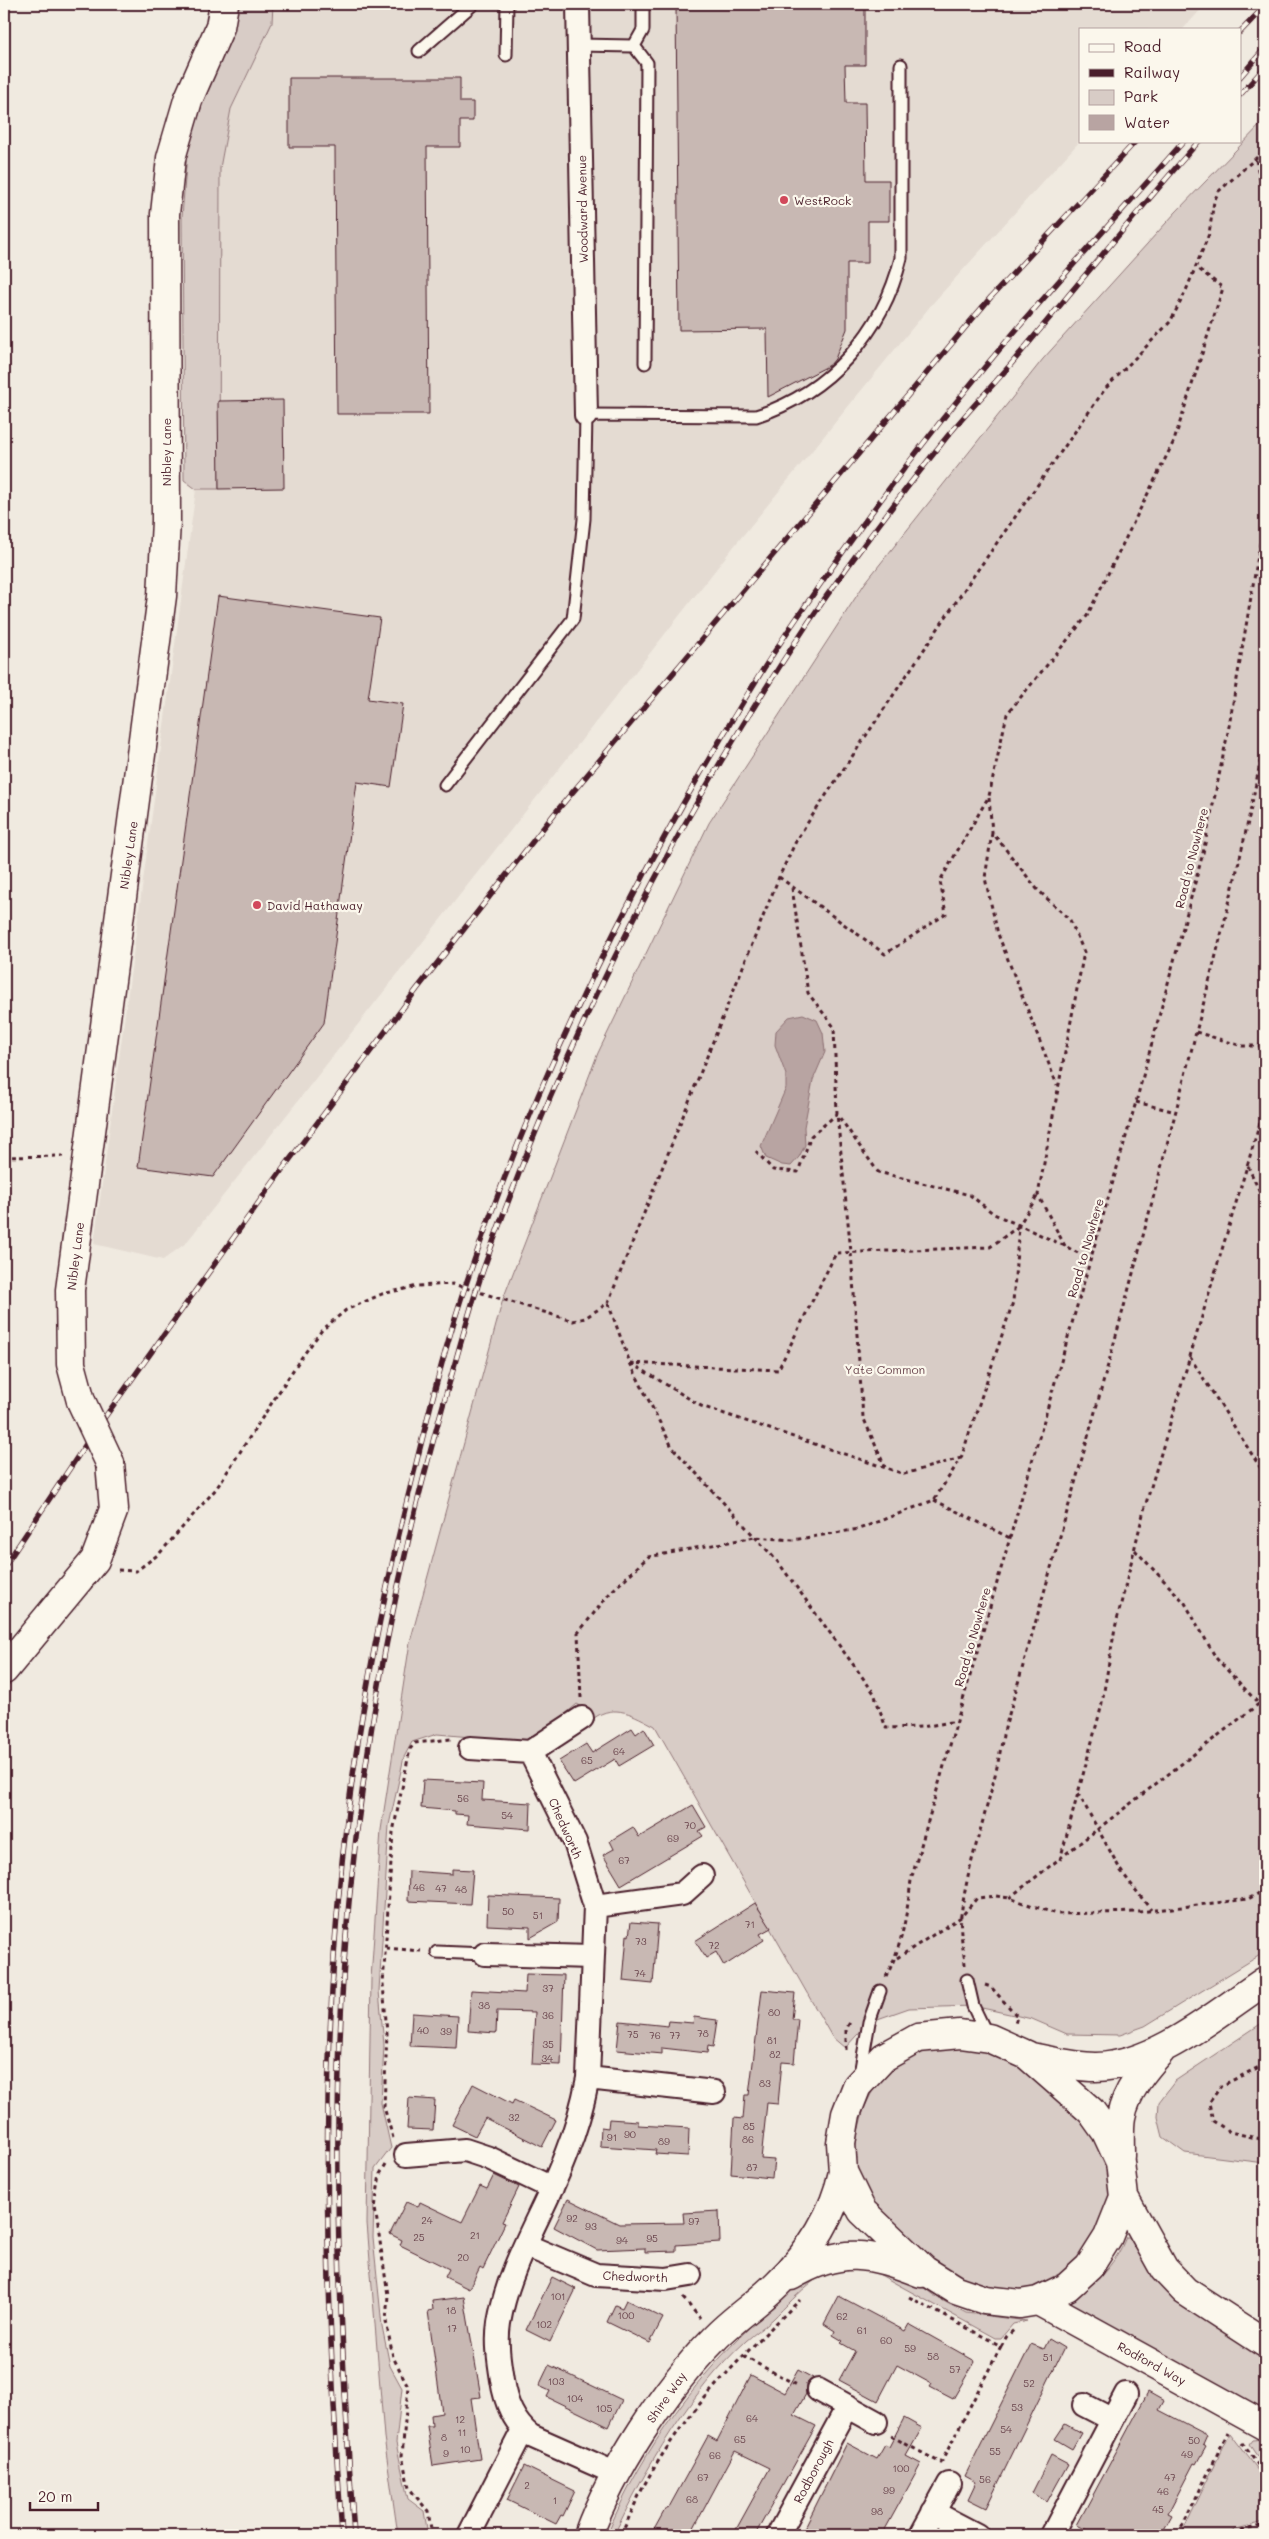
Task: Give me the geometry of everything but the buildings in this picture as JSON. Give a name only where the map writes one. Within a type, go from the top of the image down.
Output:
[{"type":"street","name":"Nibley Lane","points":[[4,1670],[95,1560],[114,1509],[110,1463],[82,1400],[71,1364],[70,1290],[162,596],[166,521],[165,214],[171,158],[188,100],[220,27],[224,4]]},
{"type":"street","name":"Woodward Avenue","points":[[578,4],[586,415]]},
{"type":"street","points":[[470,1748],[530,1752],[582,1718]]},
{"type":"street","name":"Chedworth","points":[[523,2430],[513,2414],[504,2391],[498,2353],[499,2325],[505,2296],[525,2245],[552,2188],[584,2102],[588,2078],[595,1906],[575,1842],[530,1752]]},
{"type":"street","points":[[595,1906],[682,1894],[702,1876]]},
{"type":"street","points":[[485,1954],[592,1957]]},
{"type":"street","points":[[1124,2197],[1108,2237],[1089,2267],[1067,2287],[1038,2301],[1020,2304],[986,2300],[956,2290],[924,2270],[862,2211],[843,2172],[842,2134],[846,2114],[857,2086],[884,2057],[918,2038],[960,2034],[1096,2067],[1126,2063],[1164,2048],[1265,1981]]},
{"type":"street","points":[[1010,2047],[1091,2111],[1106,2132],[1120,2162]]},
{"type":"street","points":[[1164,2048],[1140,2075],[1126,2102],[1121,2118],[1120,2162],[1124,2197],[1164,2269],[1185,2291],[1265,2342]]},
{"type":"street","points":[[588,2078],[714,2092]]},
{"type":"street","points":[[395,2152],[465,2150],[489,2158],[552,2188]]},
{"type":"street","name":"Shire Way","points":[[588,2535],[617,2474],[659,2406],[685,2370],[715,2337],[777,2284],[805,2253],[838,2196],[843,2172]]},
{"type":"street","name":"Chedworth","points":[[525,2245],[596,2275],[666,2279],[690,2275]]},
{"type":"street","name":"Shire Way","points":[[777,2284],[813,2263],[837,2256],[866,2256],[895,2263],[943,2282]]},
{"type":"street","name":"Rodford Way","points":[[1038,2301],[1262,2424]]},
{"type":"street","points":[[818,2390],[881,2427]]},
{"type":"street","points":[[1052,2535],[1111,2419],[1126,2394]]},
{"type":"street","points":[[1084,2405],[1111,2419]]},
{"type":"street","name":"Rodborough","points":[[778,2535],[848,2406]]},
{"type":"street","points":[[469,2535],[523,2430],[531,2436],[617,2474]]},
{"type":"street","points":[[921,2535],[949,2484]]},
{"type":"street","points":[[933,2512],[977,2535]]},
{"type":"lane","points":[[419,51],[473,4]]},
{"type":"lane","points":[[506,55],[507,4]]},
{"type":"lane","points":[[634,46],[643,30],[643,4]]},
{"type":"lane","points":[[578,45],[634,46]]},
{"type":"lane","points":[[634,46],[647,63],[645,363]]},
{"type":"lane","points":[[445,785],[573,619],[584,519],[586,415],[756,416],[780,408],[834,374],[874,325],[895,281],[901,258],[902,65]]},
{"type":"lane","points":[[437,1952],[485,1954]]},
{"type":"lane","points":[[967,1980],[973,2006],[1010,2047]]},
{"type":"lane","points":[[857,2086],[869,2022],[880,1991]]},
{"type":"path","points":[[95,1560],[116,1570],[136,1571],[159,1554],[216,1489],[299,1361],[322,1330],[346,1310],[382,1294],[418,1286],[453,1284],[573,1321],[585,1318],[608,1302],[779,877],[798,837],[968,584],[1105,389],[1170,322],[1209,234],[1214,201],[1219,191],[1265,150]]},
{"type":"path","points":[[1256,160],[1265,203]]},
{"type":"path","points":[[1058,1086],[998,934],[985,878],[992,832],[989,796],[1007,714],[1087,616],[1174,441],[1223,288],[1196,267]]},
{"type":"path","name":"Road to Nowhere","points":[[880,1991],[896,1958],[906,1922],[911,1880],[1136,1102],[1205,844],[1228,732],[1261,538],[1265,499]]},
{"type":"path","points":[[1010,2047],[1017,2016],[991,1987],[967,1980],[961,1917],[972,1857],[997,1775],[1003,1735],[1114,1346],[1176,1112],[1239,864],[1265,736]]},
{"type":"path","points":[[779,877],[885,954],[946,914],[940,881],[989,796]]},
{"type":"path","points":[[630,1363],[778,1370],[836,1253],[990,1247],[1019,1225],[1038,1196],[1084,952],[1070,920],[1037,890],[992,832]]},
{"type":"path","points":[[792,888],[808,993],[834,1027],[837,1114],[851,1252],[863,1417],[885,1467]]},
{"type":"path","points":[[1196,1032],[1242,1046],[1265,1046]]},
{"type":"path","points":[[1136,1102],[1176,1112]]},
{"type":"path","points":[[1060,1860],[1101,1708],[1115,1628],[1169,1420],[1190,1357],[1265,1106]]},
{"type":"path","points":[[756,1151],[773,1170],[798,1172],[811,1136],[837,1114]]},
{"type":"path","points":[[837,1114],[878,1172],[970,1195],[994,1214],[1091,1260]]},
{"type":"path","points":[[4,1157],[88,1155]]},
{"type":"path","points":[[1248,1165],[1265,1204]]},
{"type":"path","points":[[1038,1196],[1064,1246]]},
{"type":"path","points":[[582,1718],[578,1633],[610,1593],[648,1557],[755,1537],[793,1540],[859,1529],[934,1500],[961,1458],[1013,1302],[1019,1225]]},
{"type":"path","points":[[608,1302],[630,1363],[672,1447],[778,1562],[874,1693],[886,1728],[922,1727],[957,1721]]},
{"type":"path","points":[[1190,1357],[1265,1475]]},
{"type":"path","points":[[630,1363],[701,1406],[904,1474],[961,1458]]},
{"type":"path","points":[[934,1500],[1010,1538]]},
{"type":"path","points":[[1135,1549],[1186,1603],[1216,1658],[1259,1704],[1265,1707]]},
{"type":"path","points":[[1009,1898],[1265,1699]]},
{"type":"path","points":[[432,2535],[428,2511],[409,2488],[402,2456],[408,2386],[393,2357],[386,2321],[388,2296],[375,2208],[380,2174],[395,2152],[384,2107],[387,2033],[383,1984],[393,1832],[410,1749],[415,1743],[460,1738],[470,1748]]},
{"type":"path","points":[[1078,1793],[1121,1871],[1151,1910]]},
{"type":"path","points":[[896,1958],[961,1917],[977,1898],[996,1896],[1009,1898],[1057,1914],[1151,1910],[1248,1899],[1265,1890]]},
{"type":"path","points":[[386,1948],[437,1952]]},
{"type":"path","points":[[1265,2064],[1221,2086],[1209,2103],[1213,2121],[1230,2132],[1265,2140]]},
{"type":"path","points":[[666,2279],[715,2337]]},
{"type":"path","points":[[906,2295],[1001,2346]]},
{"type":"path","points":[[621,2535],[652,2470],[694,2410],[743,2356],[805,2296]]},
{"type":"path","points":[[881,2427],[941,2463],[1001,2346],[1015,2329],[1023,2327]]},
{"type":"path","points":[[743,2356],[811,2392],[818,2390]]},
{"type":"path","points":[[1178,2535],[1230,2428],[1253,2429],[1262,2424]]},
{"type":"path","points":[[1234,2535],[1244,2530],[1265,2525]]},
{"type":"shaded area","points":[[273,4],[1206,4],[1184,28],[1079,28],[1079,142],[932,304],[735,545],[186,1243],[163,1260],[94,1244],[196,489],[219,488],[220,168],[231,109],[272,23]]},
{"type":"green space","points":[[240,4],[273,4],[272,23],[231,109],[220,168],[219,489],[196,489],[184,480],[182,217],[187,153],[203,102],[233,30]]},
{"type":"green space","name":"Yate Common","points":[[1265,120],[1265,1952],[1145,2026],[1120,2035],[1067,2034],[1032,2019],[973,2006],[909,2008],[869,2022],[845,2048],[832,2037],[655,1726],[632,1715],[617,1711],[609,1711],[594,1718],[586,1709],[577,1704],[537,1738],[528,1742],[437,1734],[412,1742],[404,1757],[389,1825],[379,1991],[384,2045],[381,2103],[391,2148],[375,2169],[373,2237],[382,2326],[390,2366],[402,2388],[396,2443],[408,2499],[424,2511],[428,2535],[398,2535],[384,2437],[367,2223],[371,1979],[381,1830],[410,1642],[503,1299],[598,1053],[709,823],[865,583],[1043,359],[1176,212]]},
{"type":"green space","points":[[1265,2021],[1265,2163],[1185,2153],[1163,2137],[1158,2117],[1159,2102],[1175,2081]]},
{"type":"green space","points":[[970,2046],[1014,2062],[1084,2121],[1107,2163],[1110,2194],[1108,2212],[1074,2267],[1041,2286],[1009,2291],[992,2289],[959,2278],[944,2268],[886,2219],[871,2202],[859,2178],[854,2156],[864,2108],[873,2090],[898,2064],[917,2055],[935,2048]]},
{"type":"green space","points":[[1126,2237],[1129,2237],[1151,2275],[1172,2295],[1265,2351],[1265,2405],[1261,2408],[1068,2302],[1103,2274],[1116,2257]]},
{"type":"green space","points":[[858,2258],[891,2266],[906,2274],[936,2297],[966,2313],[1027,2321],[1013,2324],[1001,2338],[995,2338],[864,2266],[837,2268],[825,2274],[802,2290],[773,2319],[746,2341],[706,2383],[655,2457],[614,2535],[608,2532],[622,2500],[656,2441],[676,2412],[719,2359],[785,2293],[804,2277],[827,2265]]},
{"type":"green space","points":[[1230,2433],[1265,2479],[1265,2522],[1236,2529],[1227,2535],[1181,2535]]},
{"type":"green space","points":[[1265,2439],[1265,2468],[1249,2444],[1252,2440]]},
{"type":"water","points":[[803,1014],[817,1020],[823,1033],[825,1052],[813,1080],[804,1127],[805,1145],[799,1157],[791,1166],[782,1165],[766,1158],[761,1146],[786,1088],[786,1075],[775,1045],[776,1031],[789,1017]]},
{"type":"railway","points":[[1242,30],[1265,6]]},
{"type":"railway","points":[[1242,75],[1265,48]]},
{"type":"railway","points":[[1242,93],[1265,67]]},
{"type":"railway","points":[[4,1567],[92,1435],[282,1170],[417,989],[555,813],[991,297],[1135,142]]},
{"type":"railway","points":[[342,2535],[330,2313],[327,2164],[328,2090],[335,1942],[345,1833],[360,1726],[380,1619],[404,1513],[446,1350],[486,1227],[539,1092],[600,961],[667,832],[726,729],[775,650],[878,503],[960,397],[1038,305],[1183,142]]},
{"type":"railway","points":[[354,2535],[344,2377],[338,2219],[339,2060],[349,1902],[356,1836],[375,1706],[400,1576],[431,1448],[483,1270],[514,1185],[549,1101],[625,936],[667,856],[759,699],[840,577],[950,433],[1012,363],[1198,142]]},
{"type":"place","name":"WestRock","points":[[784,200]]},
{"type":"place","name":"David Hathaway","points":[[257,905]]}]
